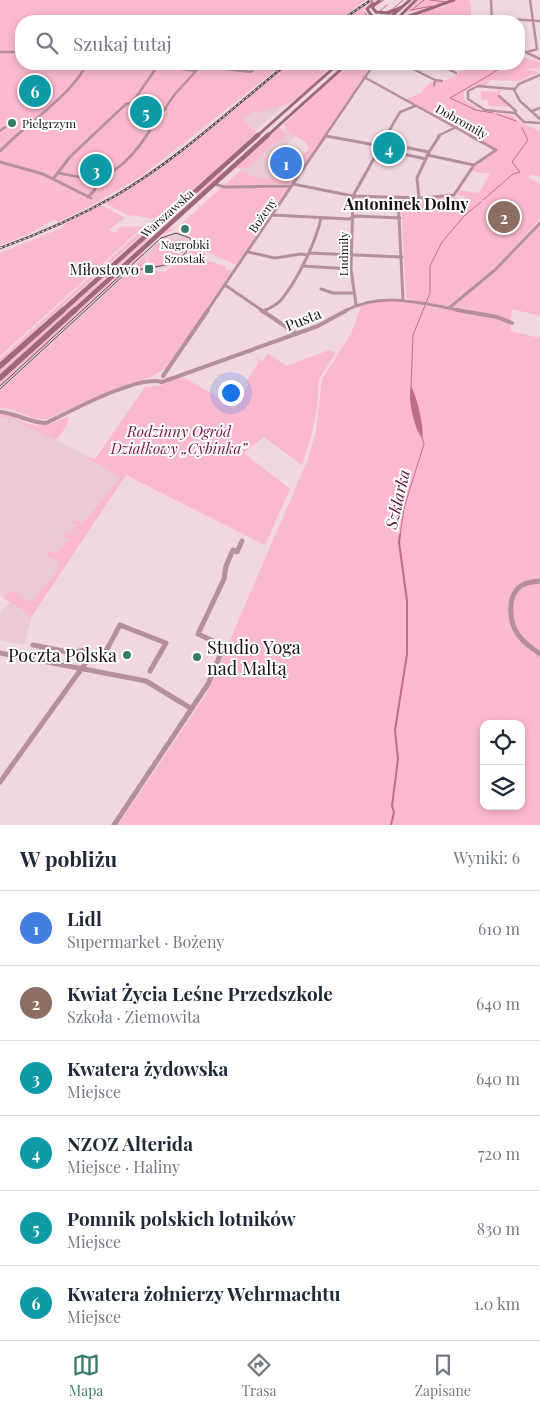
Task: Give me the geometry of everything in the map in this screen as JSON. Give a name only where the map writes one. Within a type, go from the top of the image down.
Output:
[{"type":"main road","points":[[380,0],[372,6],[374,11],[387,13],[402,7]]},
{"type":"main road","points":[[371,15],[367,9],[380,0]]},
{"type":"main road","points":[[393,15],[410,0]]},
{"type":"main road","points":[[400,15],[416,0]]},
{"type":"main road","points":[[407,15],[444,5],[454,0]]},
{"type":"main road","name":"Warszawska","points":[[0,366],[331,70]]},
{"type":"main road","name":"Warszawska","points":[[0,378],[340,70]]},
{"type":"main road","points":[[291,106],[298,108]]},
{"type":"main road","points":[[224,166],[224,168],[229,170]]},
{"type":"street","points":[[491,0],[492,15]]},
{"type":"street","points":[[527,52],[538,49],[530,0]]},
{"type":"street","points":[[525,20],[540,21]]},
{"type":"street","points":[[0,52],[15,52]]},
{"type":"street","points":[[527,52],[540,59]]},
{"type":"street","points":[[0,151],[76,81],[82,70]]},
{"type":"street","points":[[132,103],[155,70]]},
{"type":"street","points":[[190,70],[196,71]]},
{"type":"street","points":[[234,70],[251,72],[253,70]]},
{"type":"street","name":"Bożeny","points":[[164,377],[369,70]]},
{"type":"street","points":[[415,70],[435,80],[442,81]]},
{"type":"street","points":[[450,70],[456,73]]},
{"type":"street","points":[[58,173],[83,177],[99,177],[107,174],[132,154],[173,97],[196,71]]},
{"type":"street","points":[[515,113],[483,109],[469,100],[468,93],[478,86],[514,89],[519,84],[540,75]]},
{"type":"street","name":"Dobromiły","points":[[364,77],[496,150],[474,165],[454,195],[419,198]]},
{"type":"street","points":[[434,85],[435,80]]},
{"type":"street","points":[[514,89],[517,98],[540,119]]},
{"type":"street","points":[[500,96],[516,111],[515,113],[524,122],[540,123]]},
{"type":"street","points":[[53,178],[70,157],[126,104],[132,103],[166,109]]},
{"type":"street","name":"Ludmiły","points":[[356,305],[351,269],[353,196],[400,112],[416,106]]},
{"type":"street","points":[[532,111],[540,108]]},
{"type":"street","points":[[0,131],[5,127]]},
{"type":"street","points":[[214,184],[226,187],[293,185],[353,196],[419,198],[417,178],[438,136],[456,128]]},
{"type":"street","points":[[326,136],[381,146],[400,146],[428,155],[474,165]]},
{"type":"street","points":[[381,146],[396,153],[428,155]]},
{"type":"street","points":[[396,153],[400,146]]},
{"type":"street","points":[[0,162],[32,170],[53,178],[89,198],[94,191],[99,177]]},
{"type":"street","points":[[398,197],[404,300]]},
{"type":"street","points":[[272,215],[320,218],[352,218],[356,216],[400,218]]},
{"type":"street","points":[[264,311],[280,301],[302,266],[318,234],[320,218]]},
{"type":"street","points":[[449,308],[507,258],[540,223]]},
{"type":"street","points":[[248,252],[275,258],[300,254],[402,256]]},
{"type":"street","points":[[302,266],[351,269]]},
{"type":"street","points":[[225,285],[297,334]]},
{"type":"street","points":[[321,289],[333,294],[354,293]]},
{"type":"street","name":"Pusta","points":[[0,412],[12,413],[32,423],[46,423],[120,389],[156,380],[160,382],[164,377],[297,334],[327,322],[356,305],[382,298],[404,300],[497,317],[512,323]]},
{"type":"street","points":[[114,825],[208,684],[224,646],[198,634],[224,579],[226,566],[234,550],[237,552],[242,541]]},
{"type":"street","points":[[540,581],[521,586],[514,594],[510,616],[514,630],[524,642],[540,654]]},
{"type":"street","points":[[101,660],[120,625],[166,643],[150,671]]},
{"type":"street","points":[[0,782],[84,668],[88,656],[84,650],[73,653],[33,645]]},
{"type":"street","points":[[0,653],[146,681],[192,709]]},
{"type":"shaded area","points":[[282,105],[258,128],[253,129],[243,118],[248,111]]},
{"type":"shaded area","points":[[283,129],[296,136],[284,147],[306,153],[301,158],[303,159],[285,177],[260,178],[246,172],[239,172],[239,168],[248,167],[275,143],[286,132]]},
{"type":"shaded area","points":[[178,232],[189,236],[193,243],[192,247],[176,263],[166,268],[133,271],[0,390],[0,385],[135,262],[138,263],[131,267],[130,270],[159,267],[148,263],[145,257],[139,262],[136,261],[163,236]],"holes":[[[171,239],[181,240],[185,244],[150,262],[161,242]]]},
{"type":"shaded area","points":[[411,386],[419,412],[422,438],[416,427],[412,412]]},
{"type":"shaded area","points":[[0,416],[7,416],[126,475],[32,616],[24,645],[0,640],[0,613],[10,602],[0,595]]},
{"type":"green space","points":[[0,0],[366,0],[345,15],[15,15],[15,70],[276,70],[143,175],[96,203],[58,222],[55,221],[57,219],[53,220],[27,235],[0,245]]},
{"type":"green space","points":[[373,0],[377,0],[367,5],[364,11],[368,15],[351,15]]},
{"type":"green space","points":[[419,0],[452,0],[404,14]]},
{"type":"green space","points":[[457,0],[471,0],[469,3],[471,5],[471,15],[411,15],[417,12],[443,7]]},
{"type":"green space","points":[[525,58],[540,62],[540,69],[527,69],[539,72],[519,81],[490,80],[485,86],[474,85],[464,92],[464,100],[482,111],[512,115],[521,123],[540,131],[540,177],[531,175],[528,177],[540,184],[540,219],[496,267],[454,304],[437,306],[406,298],[401,200],[454,197],[464,200],[465,197],[457,195],[459,190],[479,193],[490,174],[470,171],[497,150],[406,99],[421,93],[433,81],[432,86],[440,83],[435,84],[435,81],[450,78],[464,70],[525,70]]},
{"type":"green space","points":[[281,70],[325,70],[305,92],[288,104],[266,108],[266,110],[259,112],[254,110],[249,115],[245,114],[243,118],[252,129],[255,129],[256,133],[184,199],[164,214],[152,219],[132,215],[130,217],[106,203],[102,205],[125,218],[109,230],[115,233],[118,231],[117,229],[123,226],[143,227],[0,356],[0,253],[64,227],[65,225],[61,225],[98,207],[147,177]]},
{"type":"green space","points":[[342,70],[368,70],[291,184],[223,186],[239,172],[246,172],[260,178],[285,177],[303,159],[300,158],[309,148],[305,142],[285,129],[284,124]]},
{"type":"green space","points":[[502,90],[499,95],[509,107],[489,106],[488,100],[481,100],[481,93],[479,91],[497,92]]},
{"type":"green space","points":[[279,127],[286,134],[281,141],[274,143],[248,168],[234,168]]},
{"type":"green space","points":[[221,170],[225,172],[162,229],[155,229]]},
{"type":"green space","points":[[222,187],[288,188],[272,210],[259,212],[267,218],[236,265],[196,247],[196,242],[200,240],[198,238],[194,239],[187,232],[191,229],[183,225],[179,226]]},
{"type":"green space","points":[[540,225],[540,316],[512,309],[510,331],[540,338],[540,825],[118,825],[207,693],[308,459],[316,431],[322,379],[351,334],[361,306],[365,303],[386,299],[444,309],[451,308],[510,257]]},
{"type":"green space","points":[[168,228],[174,230],[161,235],[142,253],[144,254],[0,385],[0,381]]},
{"type":"green space","points":[[143,229],[144,233],[0,362],[0,359]]},
{"type":"green space","points":[[152,233],[151,237],[0,375],[0,369]]},
{"type":"green space","points":[[171,239],[181,240],[186,247],[175,260],[153,268],[128,270],[145,256],[147,263],[153,265],[148,260],[150,253],[159,243]]},
{"type":"green space","points":[[194,248],[207,254],[199,257],[222,266],[224,265],[225,269],[232,271],[166,368],[149,378],[116,388],[47,419],[35,418],[0,408],[0,390],[125,276],[139,271],[165,272],[185,256],[191,256],[187,254]]},
{"type":"green space","name":"Rodzinny Ogród Działkowy „Cybinka”","points":[[329,350],[336,353],[319,379],[317,410],[302,465],[264,437],[244,453],[290,489],[265,545],[126,475],[32,616],[4,598],[11,590],[32,602],[54,575],[60,563],[47,555],[47,552],[50,551],[56,554],[69,540],[62,533],[69,534],[77,525],[71,522],[76,520],[83,523],[121,477],[87,458],[95,459],[145,387],[158,386],[183,377],[235,407],[249,383],[246,382],[259,362],[254,354],[262,362],[268,353],[286,366]]},
{"type":"green space","points":[[0,414],[39,426],[69,417],[66,427],[56,440],[7,417],[0,417]]},
{"type":"waterway","points":[[376,5],[384,0]]},
{"type":"waterway","points":[[386,12],[393,9],[403,0]]},
{"type":"waterway","points":[[412,10],[424,0]]},
{"type":"waterway","points":[[430,0],[446,2]]},
{"type":"waterway","points":[[380,11],[387,5]]},
{"type":"waterway","points":[[412,10],[433,6]]},
{"type":"waterway","name":"Szklarka","points":[[494,72],[498,70]]},
{"type":"waterway","name":"Szklarka","points":[[493,73],[450,98],[476,110],[493,113]]},
{"type":"waterway","name":"Szklarka","points":[[497,114],[516,121]]},
{"type":"waterway","name":"Szklarka","points":[[483,200],[513,174],[520,172],[512,162],[528,140],[522,128]]},
{"type":"waterway","name":"Szklarka","points":[[411,387],[413,335],[430,293],[430,266],[442,242],[465,215],[481,202]]},
{"type":"waterway","name":"Szklarka","points":[[400,536],[404,508],[424,444],[422,437]]},
{"type":"waterway","name":"Szklarka","points":[[391,825],[394,812],[392,806],[398,759],[395,730],[407,654],[407,601],[399,542],[400,535]]},
{"type":"tram line","points":[[0,386],[161,238],[176,233],[190,238],[192,242],[179,259],[163,266],[125,274],[0,389]]},
{"type":"railway","points":[[349,15],[371,0]]},
{"type":"railway","points":[[0,248],[73,218],[138,182],[182,150],[280,70]]},
{"type":"place","name":"Kwatera żołnierzy Wehrmachtu","points":[[35,91]]},
{"type":"place","name":"Pomnik polskich lotników","points":[[146,112]]},
{"type":"place","name":"Pielgrzym","points":[[12,123]]},
{"type":"place","name":"NZOZ Alterida","points":[[389,148]]},
{"type":"place","name":"Lidl","points":[[286,163]]},
{"type":"place","name":"Kwatera żydowska","points":[[96,170]]},
{"type":"place","name":"Kwiat Życia Leśne Przedszkole","points":[[504,217]]},
{"type":"place","name":"Nagrobki Szostak","points":[[185,229]]},
{"type":"place","name":"Miłostowo","points":[[149,269]]},
{"type":"place","name":"Poczta Polska","points":[[127,655]]},
{"type":"place","name":"Studio Yoga nad Maltą","points":[[197,657]]},
{"type":"district","name":"Antoninek Dolny","points":[[406,203]]}]
